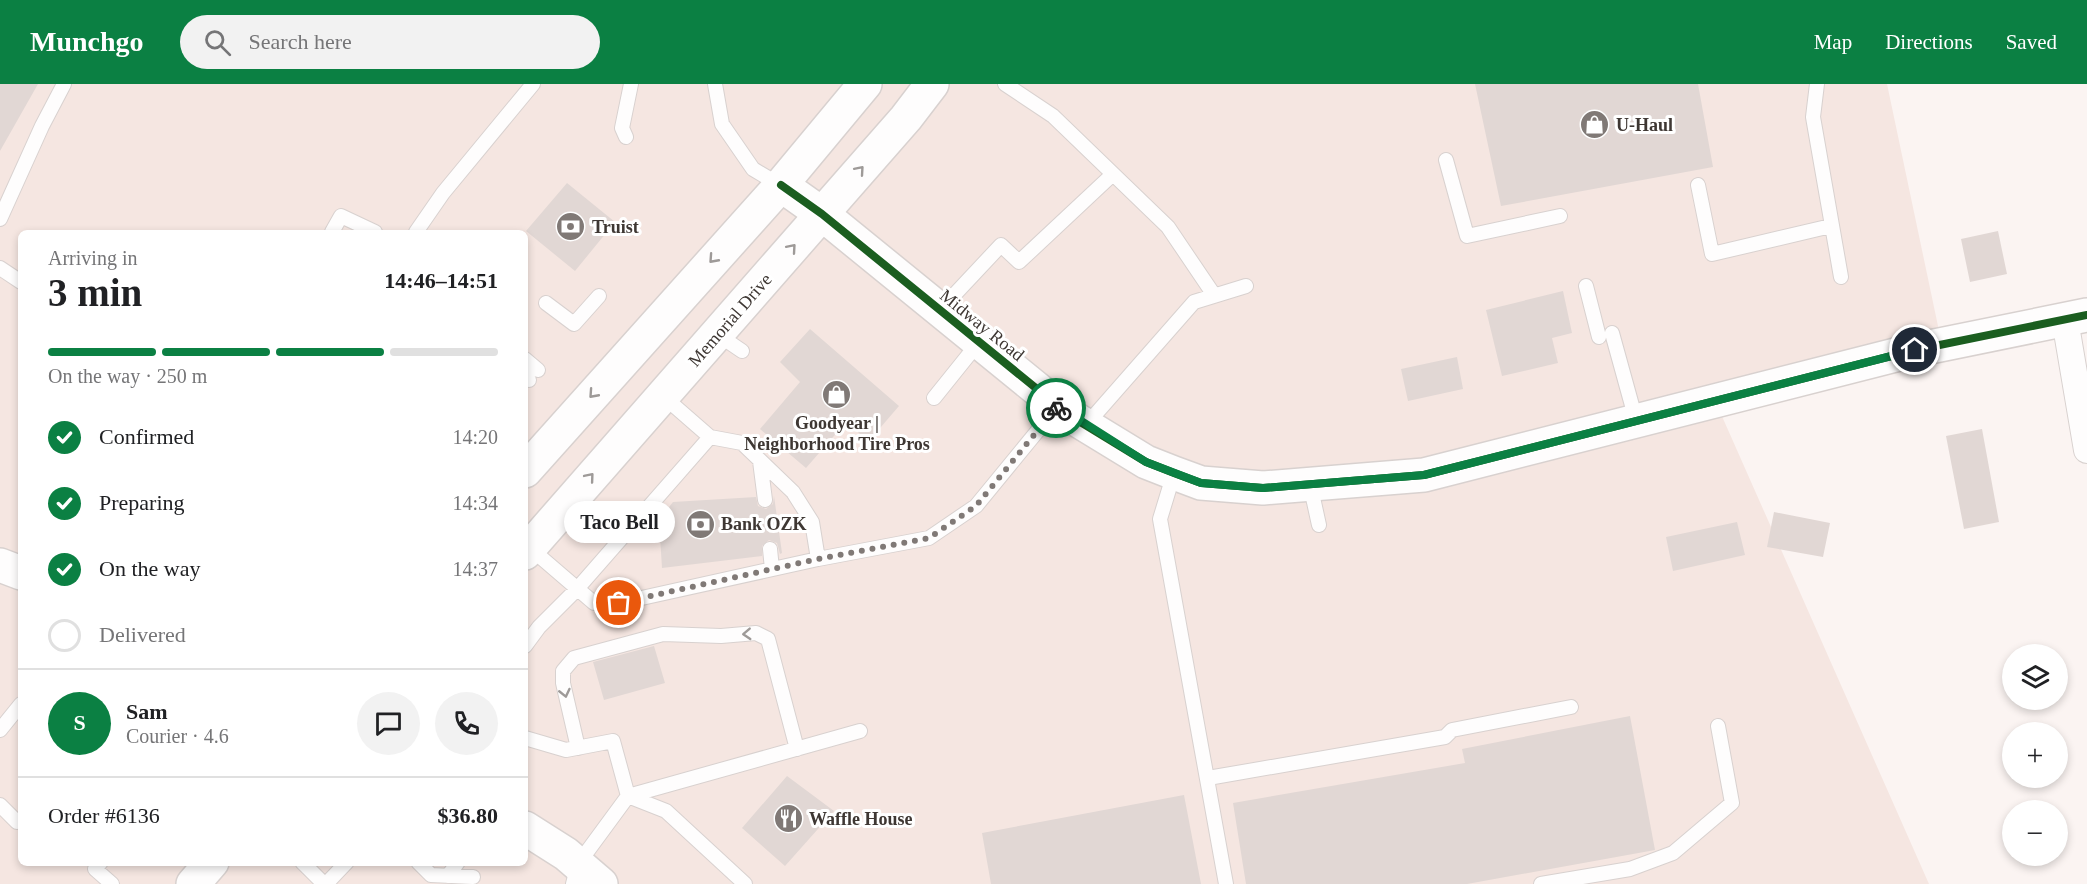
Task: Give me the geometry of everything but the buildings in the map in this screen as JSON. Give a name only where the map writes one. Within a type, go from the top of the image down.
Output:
[{"type":"street","points":[[528,468],[781,185],[865,84]]},
{"type":"street","name":"Memorial Drive","points":[[528,549],[613,449],[663,396],[730,342],[822,214],[932,84]]},
{"type":"street","name":"Midway Road","points":[[781,185],[822,214],[1058,406],[1146,462],[1201,483],[1263,488],[1424,475],[1915,350],[2076,317]]},
{"type":"street","points":[[2076,317],[2087,450]]},
{"type":"street","points":[[0,565],[18,572]]},
{"type":"street","points":[[528,830],[584,877]]},
{"type":"street","points":[[193,884],[209,866]]},
{"type":"lane","points":[[0,219],[42,126],[64,84]]},
{"type":"lane","points":[[417,230],[443,193],[533,84]]},
{"type":"lane","points":[[626,137],[622,128],[631,84]]},
{"type":"lane","points":[[716,84],[722,124],[753,169],[781,185]]},
{"type":"lane","points":[[1005,84],[1053,116],[1168,227],[1214,295]]},
{"type":"lane","points":[[1817,84],[1813,117],[1841,277]]},
{"type":"lane","points":[[1446,160],[1467,237],[1560,216]]},
{"type":"lane","points":[[940,310],[1001,245],[1019,262],[1113,174]]},
{"type":"lane","points":[[1698,185],[1712,254],[1831,226]]},
{"type":"lane","points":[[333,230],[341,216],[371,230]]},
{"type":"lane","points":[[0,268],[18,280]]},
{"type":"lane","points":[[1086,425],[1194,302],[1246,286]]},
{"type":"lane","points":[[1586,286],[1636,420]]},
{"type":"lane","points":[[546,303],[574,324],[599,296]]},
{"type":"lane","points":[[934,398],[979,342]]},
{"type":"lane","points":[[663,396],[710,437],[742,442],[793,492],[812,522],[818,559]]},
{"type":"lane","points":[[528,551],[594,603],[619,603],[818,559],[929,538],[976,506],[1058,406]]},
{"type":"lane","points":[[528,642],[710,437]]},
{"type":"lane","points":[[760,461],[765,500]]},
{"type":"lane","points":[[1174,472],[1160,519],[1226,884]]},
{"type":"lane","points":[[1310,484],[1319,525]]},
{"type":"lane","points":[[770,549],[772,569]]},
{"type":"lane","points":[[578,748],[563,683],[563,671],[573,658],[663,634],[721,636],[756,633],[768,639],[797,749]]},
{"type":"lane","points":[[1208,778],[1445,737],[1452,730],[1571,707]]},
{"type":"lane","points":[[0,730],[18,708]]},
{"type":"lane","points":[[1541,884],[1630,869],[1673,853],[1732,803],[1718,726]]},
{"type":"lane","points":[[628,796],[860,731]]},
{"type":"lane","points":[[528,739],[566,750],[613,741],[628,796],[584,877]]},
{"type":"lane","points":[[628,796],[666,811],[745,884]]},
{"type":"lane","points":[[0,805],[17,822]]},
{"type":"lane","points":[[98,866],[112,884]]},
{"type":"lane","points":[[306,866],[325,884],[343,866]]},
{"type":"lane","points":[[420,866],[428,880],[448,876],[473,878]]},
{"type":"lane","points":[[448,876],[455,866]]},
{"type":"lane","points":[[1630,869],[1633,884]]},
{"type":"shaded area","points":[[0,84],[1887,84],[1942,345],[1717,405],[1929,884],[0,884]]},
{"type":"cycle path","points":[[781,185],[822,214],[1069,415],[1146,462],[1201,483],[1263,488],[1424,475],[1915,350],[2087,315]]},
{"type":"way so far","points":[[619,603],[818,559],[929,538],[976,506],[1056,408]]},
{"type":"place","name":"U-Haul","points":[[1595,125]]},
{"type":"place","name":"Truist","points":[[571,227]]},
{"type":"place","name":"Goodyear | Neighborhood Tire Pros","points":[[837,394]]},
{"type":"place","name":"Bank OZK","points":[[700,524]]},
{"type":"place","name":"Taco Bell","points":[[619,603]]},
{"type":"place","name":"Waffle House","points":[[788,819]]},
{"type":"route","points":[[1056,408],[1058,406],[1146,462],[1201,483],[1263,488],[1424,475],[1915,350]]}]
